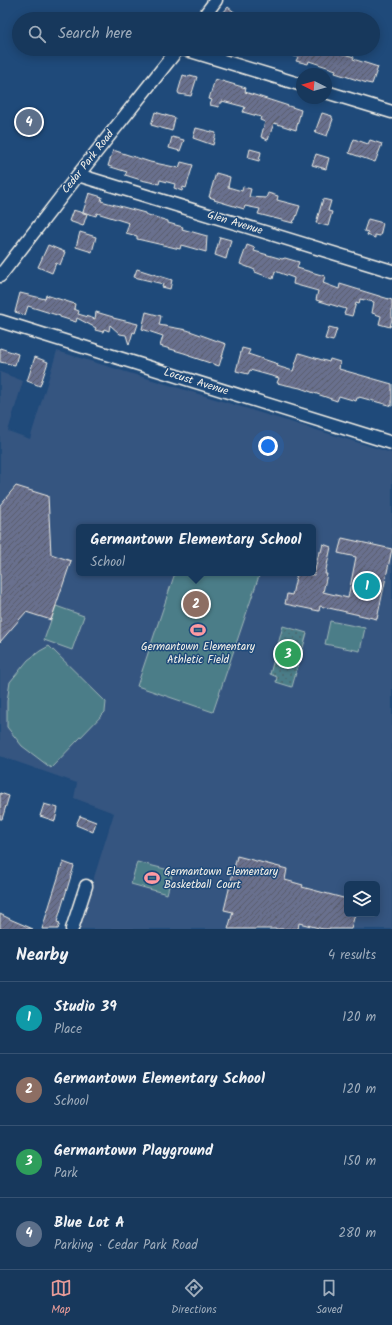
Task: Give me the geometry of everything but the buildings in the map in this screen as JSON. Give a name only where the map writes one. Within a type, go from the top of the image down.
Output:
[{"type":"street","points":[[207,12],[216,0]]},
{"type":"street","name":"Cedar Park Road","points":[[0,276],[78,174],[172,56]]},
{"type":"street","points":[[207,56],[296,83]]},
{"type":"street","points":[[332,94],[392,112]]},
{"type":"street","name":"Glen Avenue","points":[[78,174],[392,271]]},
{"type":"street","name":"Locust Avenue","points":[[0,321],[392,443]]},
{"type":"street","points":[[72,929],[86,886]]},
{"type":"shaded area","points":[[57,351],[392,453],[392,929],[78,929],[114,813],[74,798],[77,783],[0,756],[0,372],[23,381],[8,431],[30,439]]},
{"type":"green space","name":"Germantown Elementary Athletic Field","points":[[174,576],[259,576],[213,712],[137,686]]},
{"type":"green space","points":[[56,606],[84,616],[72,650],[44,640]]},
{"type":"green space","points":[[330,621],[365,628],[360,651],[325,644]]},
{"type":"green space","points":[[283,626],[307,633],[292,687],[276,682],[277,677],[270,674]]},
{"type":"green space","points":[[49,646],[106,702],[105,712],[51,768],[22,746],[7,727],[7,701],[10,682],[28,660]]},
{"type":"green space","name":"Germantown Elementary Basketball Court","points":[[137,862],[173,871],[167,894],[131,884]]},
{"type":"place","name":"Blue Lot A","points":[[29,122]]},
{"type":"place","name":"Studio 39","points":[[367,586]]},
{"type":"place","name":"Germantown Elementary School","points":[[196,604]]},
{"type":"place","name":"Germantown Elementary Athletic Field","points":[[198,630]]},
{"type":"place","name":"Germantown Playground","points":[[288,654]]},
{"type":"place","name":"Germantown Elementary Basketball Court","points":[[152,878]]}]
